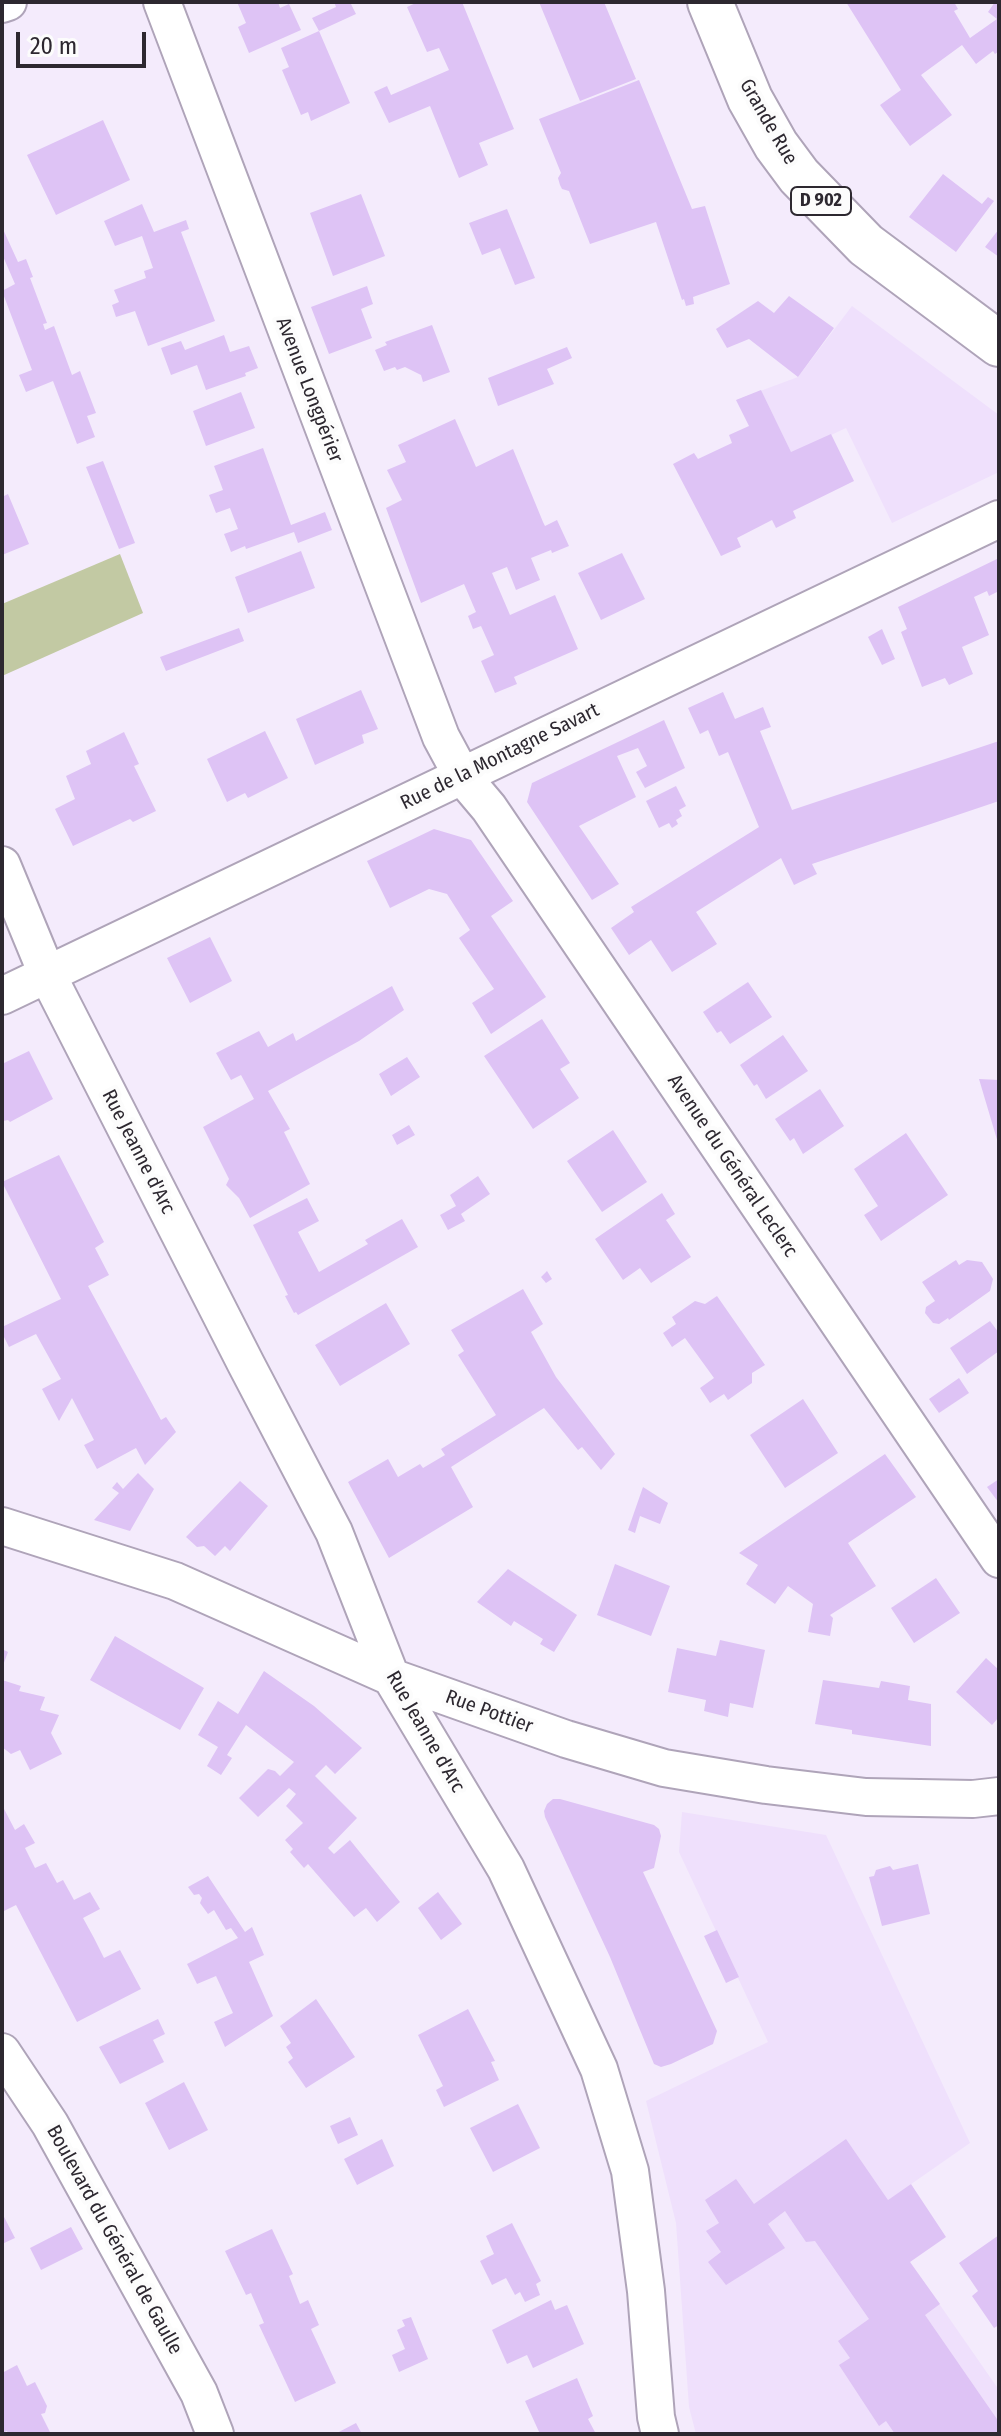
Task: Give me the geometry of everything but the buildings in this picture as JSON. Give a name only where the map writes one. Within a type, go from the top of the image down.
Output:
[{"type":"main road","name":"Grande Rue","points":[[710,2],[750,99],[776,145],[799,176],[866,245],[999,344]]},
{"type":"street","points":[[2,4],[8,2]]},
{"type":"street","name":"Avenue Longpérier","points":[[162,2],[441,737],[462,776]]},
{"type":"street","name":"Rue de la Montagne Savart","points":[[2,996],[999,519]]},
{"type":"street","name":"Avenue du Général Leclerc","points":[[462,776],[489,808],[999,1559]]},
{"type":"street","name":"Rue Jeanne d'Arc","points":[[2,865],[47,974],[334,1532],[391,1677],[506,1869],[599,2069],[630,2171],[660,2434]]},
{"type":"street","name":"Rue Pottier","points":[[2,1526],[175,1581],[391,1677],[566,1739],[664,1768],[866,1797],[973,1799],[999,1796]]},
{"type":"street","name":"Boulevard du Général de Gaulle","points":[[2,2052],[58,2137],[199,2393],[215,2434]]},
{"type":"shaded area","points":[[852,306],[999,415],[999,472],[892,523],[846,428],[769,464],[736,400],[798,377]]},
{"type":"shaded area","points":[[682,1812],[826,1835],[970,2143],[874,2210],[999,2390],[999,2434],[696,2434],[689,2407],[676,2223],[646,2101],[768,2042],[679,1852]]},
{"type":"green space","points":[[120,554],[143,613],[2,676],[2,604]]}]
